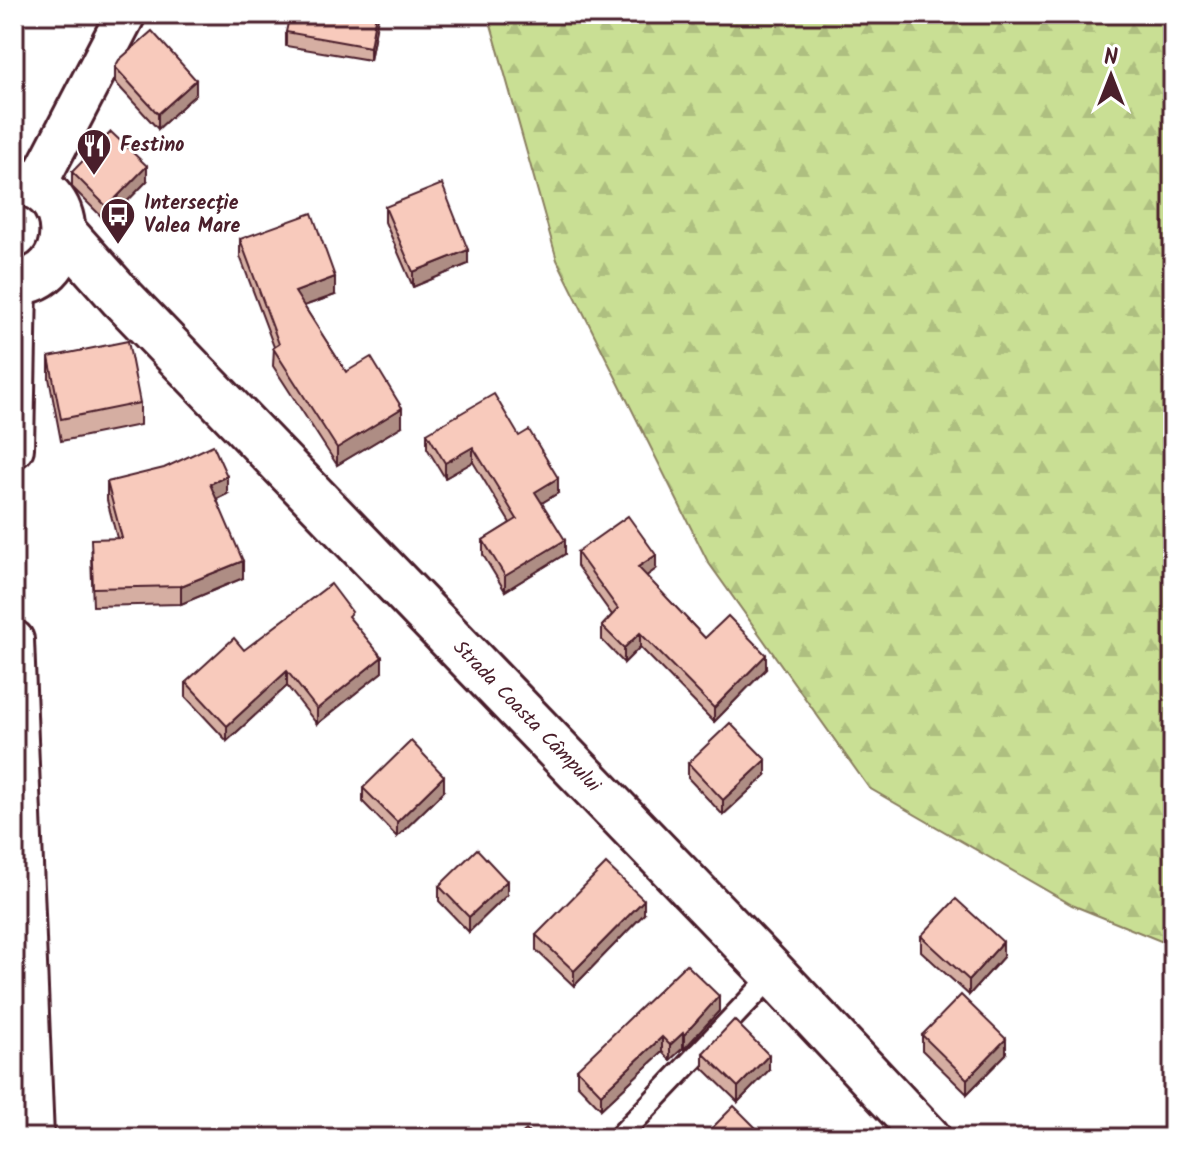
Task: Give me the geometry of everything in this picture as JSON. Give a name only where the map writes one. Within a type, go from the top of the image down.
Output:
[{"type":"street","points":[[21,176],[126,14]]},
{"type":"street","name":"Strada Coasta Câmpului","points":[[21,176],[56,206],[64,233],[122,298],[774,974],[928,1138]]},
{"type":"street","points":[[14,448],[24,280],[54,263],[64,233]]},
{"type":"street","name":"Strada Coasta Câmpului","points":[[24,280],[122,298]]},
{"type":"street","points":[[14,640],[19,927],[34,1138]]},
{"type":"lane","points":[[618,1138],[774,974]]},
{"type":"green space","points":[[488,14],[1173,14],[1173,946],[1072,905],[869,788],[708,562],[557,260]]},
{"type":"building","points":[[290,14],[376,14],[370,47],[286,32]]},
{"type":"building","points":[[152,31],[196,80],[158,114],[115,67]]},
{"type":"building","points":[[111,132],[147,166],[107,207],[72,172]]},
{"type":"building","points":[[442,184],[468,250],[413,272],[385,207]]},
{"type":"building","points":[[312,213],[335,277],[295,292],[346,372],[371,357],[402,408],[337,448],[273,348],[279,344],[240,239]]},
{"type":"building","points":[[128,341],[140,403],[61,419],[49,357]]},
{"type":"building","points":[[494,394],[519,436],[529,430],[558,478],[535,492],[565,540],[505,576],[483,540],[517,519],[473,447],[445,463],[427,433]]},
{"type":"building","points":[[213,445],[227,476],[210,484],[243,561],[181,586],[93,588],[91,539],[122,538],[107,482],[164,468]]},
{"type":"building","points":[[628,516],[656,555],[638,567],[705,638],[728,616],[766,655],[714,708],[640,633],[624,648],[602,626],[618,609],[577,552]]},
{"type":"building","points":[[331,584],[352,612],[348,616],[382,657],[317,709],[287,671],[227,726],[186,682],[234,638],[244,650]]},
{"type":"building","points":[[730,723],[766,760],[723,800],[688,763]]},
{"type":"building","points":[[411,741],[444,776],[397,822],[363,788]]},
{"type":"building","points":[[477,849],[507,881],[469,917],[439,886]]},
{"type":"building","points":[[606,864],[644,900],[574,971],[536,935]]},
{"type":"building","points":[[956,899],[1003,942],[969,980],[921,936]]},
{"type":"building","points":[[686,964],[719,996],[684,1035],[670,1045],[662,1037],[601,1094],[577,1069]]},
{"type":"building","points":[[961,995],[1006,1039],[967,1079],[922,1035]]},
{"type":"building","points":[[734,1020],[769,1055],[738,1087],[703,1053]]},
{"type":"building","points":[[734,1106],[760,1132],[753,1138],[702,1138]]},
{"type":"building","points":[[526,1130],[534,1138],[517,1138]]},
{"type":"place","name":"Festino","points":[[94,177]]},
{"type":"place","name":"Intersecție Valea Mare","points":[[118,246]]}]
